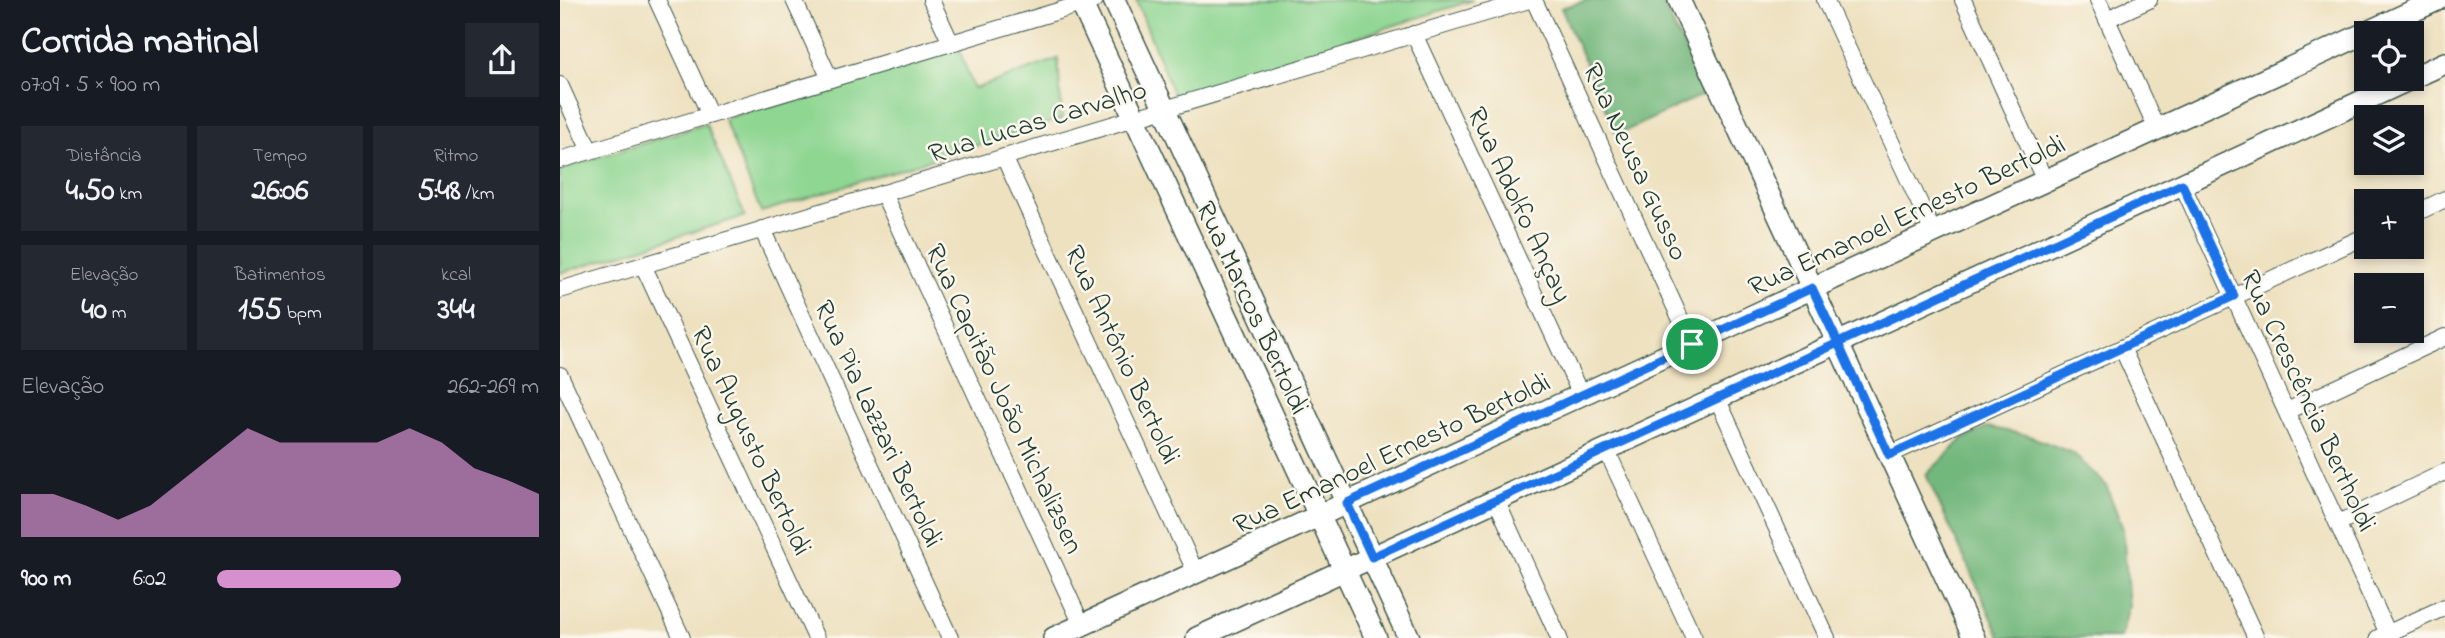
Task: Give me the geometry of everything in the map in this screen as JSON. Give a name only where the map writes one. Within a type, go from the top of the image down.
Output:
[{"type":"street","points":[[657,0],[710,115]]},
{"type":"street","points":[[794,0],[830,79]]},
{"type":"street","points":[[931,0],[951,43]]},
{"type":"street","name":"Rua Marcos Bertoldi","points":[[1114,0],[1409,638]]},
{"type":"street","name":"Rua Lucas Carvalho","points":[[560,290],[1532,0]]},
{"type":"street","name":"Rua Neusa Gusso","points":[[1532,0],[1692,344]]},
{"type":"street","points":[[1679,0],[1974,638]]},
{"type":"street","points":[[1825,0],[1933,232]]},
{"type":"street","points":[[1962,0],[2045,181]]},
{"type":"street","points":[[2098,0],[2157,129]]},
{"type":"street","points":[[2107,19],[2149,0]]},
{"type":"street","name":"Rua Emanoel Ernesto Bertoldi","points":[[1054,638],[2437,0]]},
{"type":"street","points":[[560,160],[1086,1]]},
{"type":"street","name":"Rua Marcos Bertoldi","points":[[1086,1],[1135,118],[1376,638]]},
{"type":"street","name":"Rua Adolfo Ançay","points":[[1414,34],[1581,395]]},
{"type":"street","points":[[2424,72],[2445,62]]},
{"type":"street","points":[[560,85],[590,151]]},
{"type":"street","points":[[1197,638],[1223,633],[1344,570],[2383,91]]},
{"type":"street","name":"Rua Antônio Bertoldi","points":[[1004,157],[1196,573]]},
{"type":"street","name":"Rua Crescência Bertholdi","points":[[2182,184],[2338,523],[2386,636]]},
{"type":"street","name":"Rua Capitão João Michalizsen","points":[[883,193],[1082,625]]},
{"type":"street","points":[[2424,209],[2445,199]]},
{"type":"street","name":"Rua Pia Lazzari Bertoldi","points":[[762,229],[950,638]]},
{"type":"street","points":[[1889,455],[2354,241]]},
{"type":"street","name":"Rua Augusto Bertoldi","points":[[643,265],[816,638]]},
{"type":"street","points":[[2287,411],[2445,337]]},
{"type":"street","points":[[2122,348],[2256,638]]},
{"type":"street","points":[[560,376],[682,638]]},
{"type":"street","points":[[1717,398],[1828,638]]},
{"type":"street","points":[[1606,449],[1694,638]]},
{"type":"street","points":[[2338,523],[2445,472]]},
{"type":"street","points":[[1496,500],[1559,638]]},
{"type":"street","points":[[2386,636],[2445,607]]},
{"type":"green space","points":[[1136,0],[1473,0],[1174,96]]},
{"type":"green space","points":[[1588,0],[1661,0],[1706,93],[1617,135],[1561,8]]},
{"type":"green space","points":[[957,44],[974,89],[1058,59],[1062,119],[761,212],[724,119]]},
{"type":"green space","points":[[706,124],[745,216],[560,273],[560,169]]},
{"type":"green space","points":[[1987,427],[2027,435],[2073,453],[2106,485],[2123,529],[2129,606],[2121,638],[2001,638],[1926,475],[1962,440]]},
{"type":"route","points":[[1692,344],[1347,503],[1372,557],[1838,343],[1889,455],[2234,296],[2182,184],[1838,343],[1812,288],[1692,344]]}]
